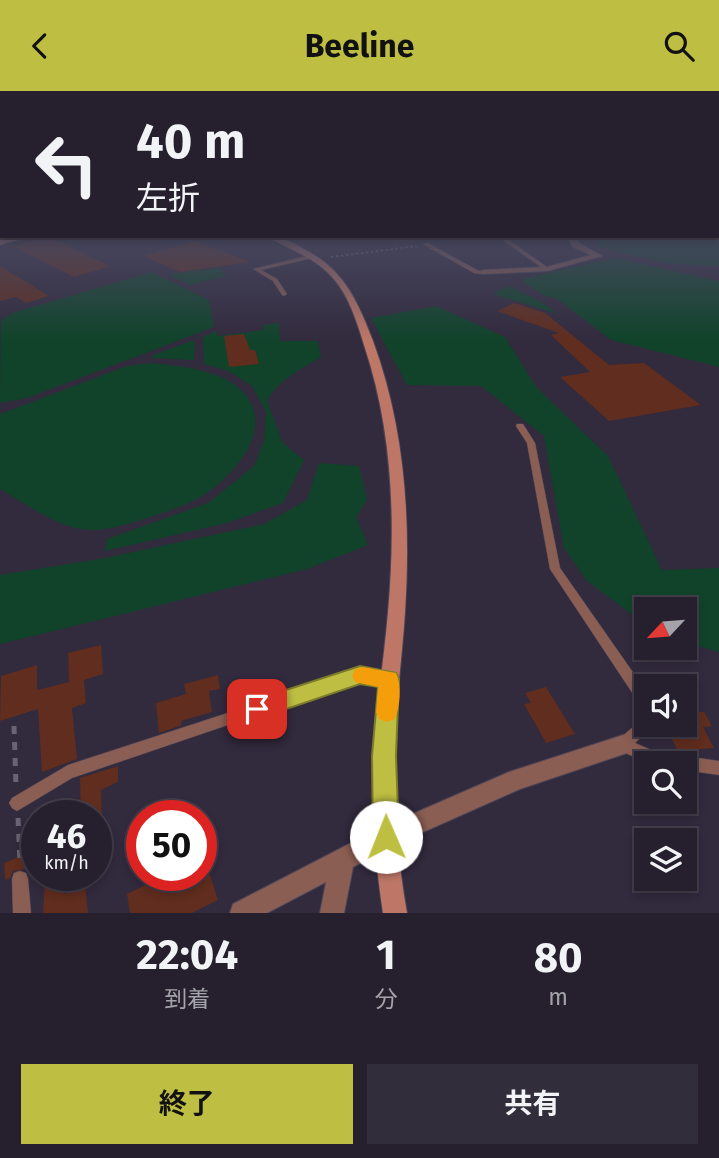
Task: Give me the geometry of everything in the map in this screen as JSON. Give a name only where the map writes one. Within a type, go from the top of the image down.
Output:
[{"type":"main road","points":[[327,265],[346,290],[377,365],[391,420],[397,476],[398,591],[384,756],[386,837],[395,913]]},
{"type":"street","points":[[483,272],[547,269],[561,265]]},
{"type":"street","points":[[242,913],[386,837],[517,779],[623,745]]},
{"type":"street","points":[[332,913],[342,862]]},
{"type":"lane","points":[[275,265],[256,269],[275,280],[284,294]]},
{"type":"lane","points":[[464,265],[476,272],[483,272]]},
{"type":"lane","points":[[542,265],[547,269]]},
{"type":"lane","points":[[520,426],[531,443],[555,569],[634,684]]},
{"type":"lane","points":[[17,803],[68,772],[80,768],[360,675],[389,679]]},
{"type":"lane","points":[[634,735],[623,745],[637,751]]},
{"type":"lane","points":[[697,765],[719,768]]},
{"type":"lane","points":[[20,879],[22,913]]},
{"type":"green space","points":[[581,265],[649,265],[719,281],[719,367],[611,340],[556,298],[545,296],[522,281]]},
{"type":"green space","points":[[220,268],[226,276],[190,285],[167,274]]},
{"type":"green space","points":[[152,272],[209,300],[214,327],[27,398],[0,403],[1,321],[12,313]]},
{"type":"green space","points":[[508,286],[540,301],[558,314],[493,294]]},
{"type":"green space","points":[[436,306],[505,337],[536,387],[608,456],[662,570],[719,568],[719,652],[697,646],[697,597],[634,597],[634,616],[587,581],[564,548],[544,436],[481,386],[407,385],[371,318]]},
{"type":"green space","points":[[279,323],[280,341],[318,341],[321,357],[285,380],[267,400],[282,442],[304,460],[283,503],[227,523],[105,551],[107,539],[208,503],[254,466],[264,441],[266,412],[252,386],[228,371],[204,364],[203,337],[216,331],[218,336],[263,330],[263,325]]},
{"type":"green space","points":[[191,341],[195,342],[194,360],[151,356]]},
{"type":"green space","points":[[151,363],[211,373],[229,381],[246,395],[254,411],[255,427],[250,444],[229,475],[214,488],[172,510],[121,526],[97,530],[60,523],[0,489],[0,414],[127,366]]},
{"type":"green space","points":[[319,463],[359,466],[367,500],[356,517],[368,545],[307,569],[0,644],[0,575],[105,558],[264,524],[307,500]]},
{"type":"building","points":[[51,265],[111,266],[74,277]]},
{"type":"building","points":[[165,265],[226,265],[180,272]]},
{"type":"building","points":[[0,266],[49,296],[26,303],[16,297],[0,301]]},
{"type":"building","points":[[514,303],[545,313],[609,365],[644,363],[701,405],[609,421],[560,377],[590,372],[551,335],[559,333],[497,311]]},
{"type":"building","points":[[244,334],[250,350],[255,350],[259,364],[229,367],[224,336]]},
{"type":"building","points":[[101,645],[103,674],[84,680],[86,703],[72,708],[77,759],[42,772],[38,709],[0,721],[1,676],[37,665],[37,690],[69,682],[68,653]]},
{"type":"building","points":[[218,675],[220,689],[209,691],[212,712],[181,721],[182,725],[159,733],[156,703],[186,694],[184,684]]},
{"type":"building","points":[[546,687],[575,734],[546,743],[524,704],[531,703],[525,693]]},
{"type":"building","points":[[697,708],[699,712],[704,712],[712,726],[703,727],[714,748],[678,751],[671,737],[697,737]]},
{"type":"building","points":[[118,766],[118,782],[101,790],[101,800],[81,800],[80,778]]},
{"type":"building","points":[[21,856],[21,870],[13,871],[10,878],[5,880],[4,863]]},
{"type":"building","points":[[44,891],[64,891],[64,894],[86,891],[88,913],[43,913]]},
{"type":"building","points":[[133,891],[215,891],[218,900],[192,913],[130,913],[127,894]]},
{"type":"slow traffic","points":[[363,676],[389,679],[387,712]]},
{"type":"route","points":[[257,709],[360,675],[389,679],[384,756],[386,837]]}]
